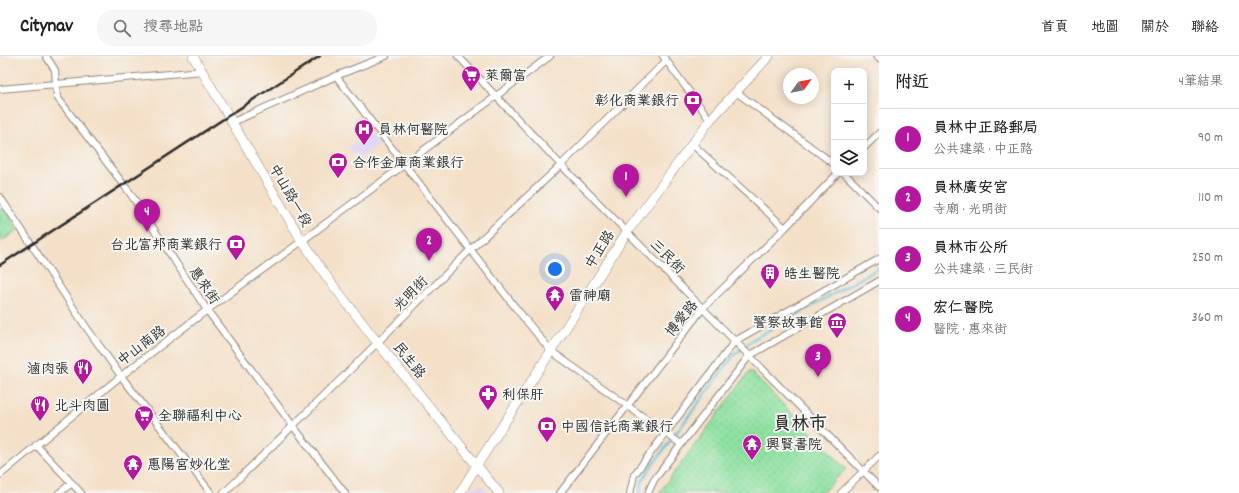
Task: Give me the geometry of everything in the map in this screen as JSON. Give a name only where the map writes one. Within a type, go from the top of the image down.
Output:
[{"type":"street","name":"惠來街","points":[[46,56],[55,70],[57,97],[130,193],[207,310],[345,493]]},
{"type":"street","name":"中山路一段","points":[[193,56],[302,241],[550,56]]},
{"type":"street","points":[[233,122],[336,76],[386,56]]},
{"type":"street","name":"三民街","points":[[458,56],[561,165],[879,487]]},
{"type":"street","name":"中正路","points":[[460,493],[627,232],[710,120],[769,56]]},
{"type":"street","points":[[876,56],[879,59]]},
{"type":"street","points":[[665,58],[710,120]]},
{"type":"street","name":"光明街","points":[[224,493],[470,250],[561,165],[665,58]]},
{"type":"street","points":[[0,89],[203,72]]},
{"type":"street","points":[[336,76],[403,165],[514,307],[551,351],[682,444]]},
{"type":"street","points":[[736,92],[831,162]]},
{"type":"street","points":[[867,145],[879,133]]},
{"type":"street","points":[[692,144],[785,228]]},
{"type":"street","name":"博愛路","points":[[560,493],[703,308],[785,228],[835,176]]},
{"type":"street","points":[[847,176],[879,208]]},
{"type":"street","points":[[0,197],[120,376],[211,493]]},
{"type":"street","name":"中山南路","points":[[0,475],[120,376],[302,241]]},
{"type":"street","name":"民生路","points":[[302,241],[329,280],[377,342],[499,493]]},
{"type":"street","points":[[630,493],[634,475],[735,341],[879,259]]},
{"type":"street","points":[[648,493],[654,480],[749,356],[879,280]]},
{"type":"street","points":[[36,445],[81,493]]},
{"type":"street","points":[[841,493],[879,456]]},
{"type":"street","points":[[60,493],[72,483]]},
{"type":"shaded area","name":"員林何醫院","points":[[370,133],[379,145],[359,159],[348,147]]},
{"type":"shaded area","points":[[471,487],[484,487],[489,493],[467,493]]},
{"type":"green space","points":[[3,207],[18,230],[0,242],[0,210]]},
{"type":"green space","points":[[750,371],[846,469],[822,493],[659,493]]},
{"type":"waterway","points":[[640,493],[642,482],[646,474],[734,355],[754,339],[879,268]]},
{"type":"railway","points":[[0,265],[320,56]]},
{"type":"place","name":"萊爾富","points":[[471,92]]},
{"type":"place","name":"彰化商業銀行","points":[[693,117]]},
{"type":"place","name":"員林何醫院","points":[[364,146]]},
{"type":"place","name":"合作金庫商業銀行","points":[[338,179]]},
{"type":"place","name":"員林中正路郵局","points":[[626,197]]},
{"type":"place","name":"宏仁醫院","points":[[147,232]]},
{"type":"place","name":"台北富邦商業銀行","points":[[236,261]]},
{"type":"place","name":"員林廣安宮","points":[[429,261]]},
{"type":"place","name":"皓生醫院","points":[[770,290]]},
{"type":"place","name":"雷神廟","points":[[555,312]]},
{"type":"place","name":"警察故事館","points":[[837,339]]},
{"type":"place","name":"員林市公所","points":[[818,377]]},
{"type":"place","name":"滷肉張","points":[[83,385]]},
{"type":"place","name":"利保肝","points":[[488,411]]},
{"type":"place","name":"北斗肉圓","points":[[40,422]]},
{"type":"place","name":"全聯福利中心","points":[[144,432]]},
{"type":"place","name":"中國信託商業銀行","points":[[547,443]]},
{"type":"place","name":"興賢書院","points":[[752,461]]},
{"type":"place","name":"惠陽宮妙化堂","points":[[133,481]]},
{"type":"district","name":"員林市","points":[[800,423]]}]
